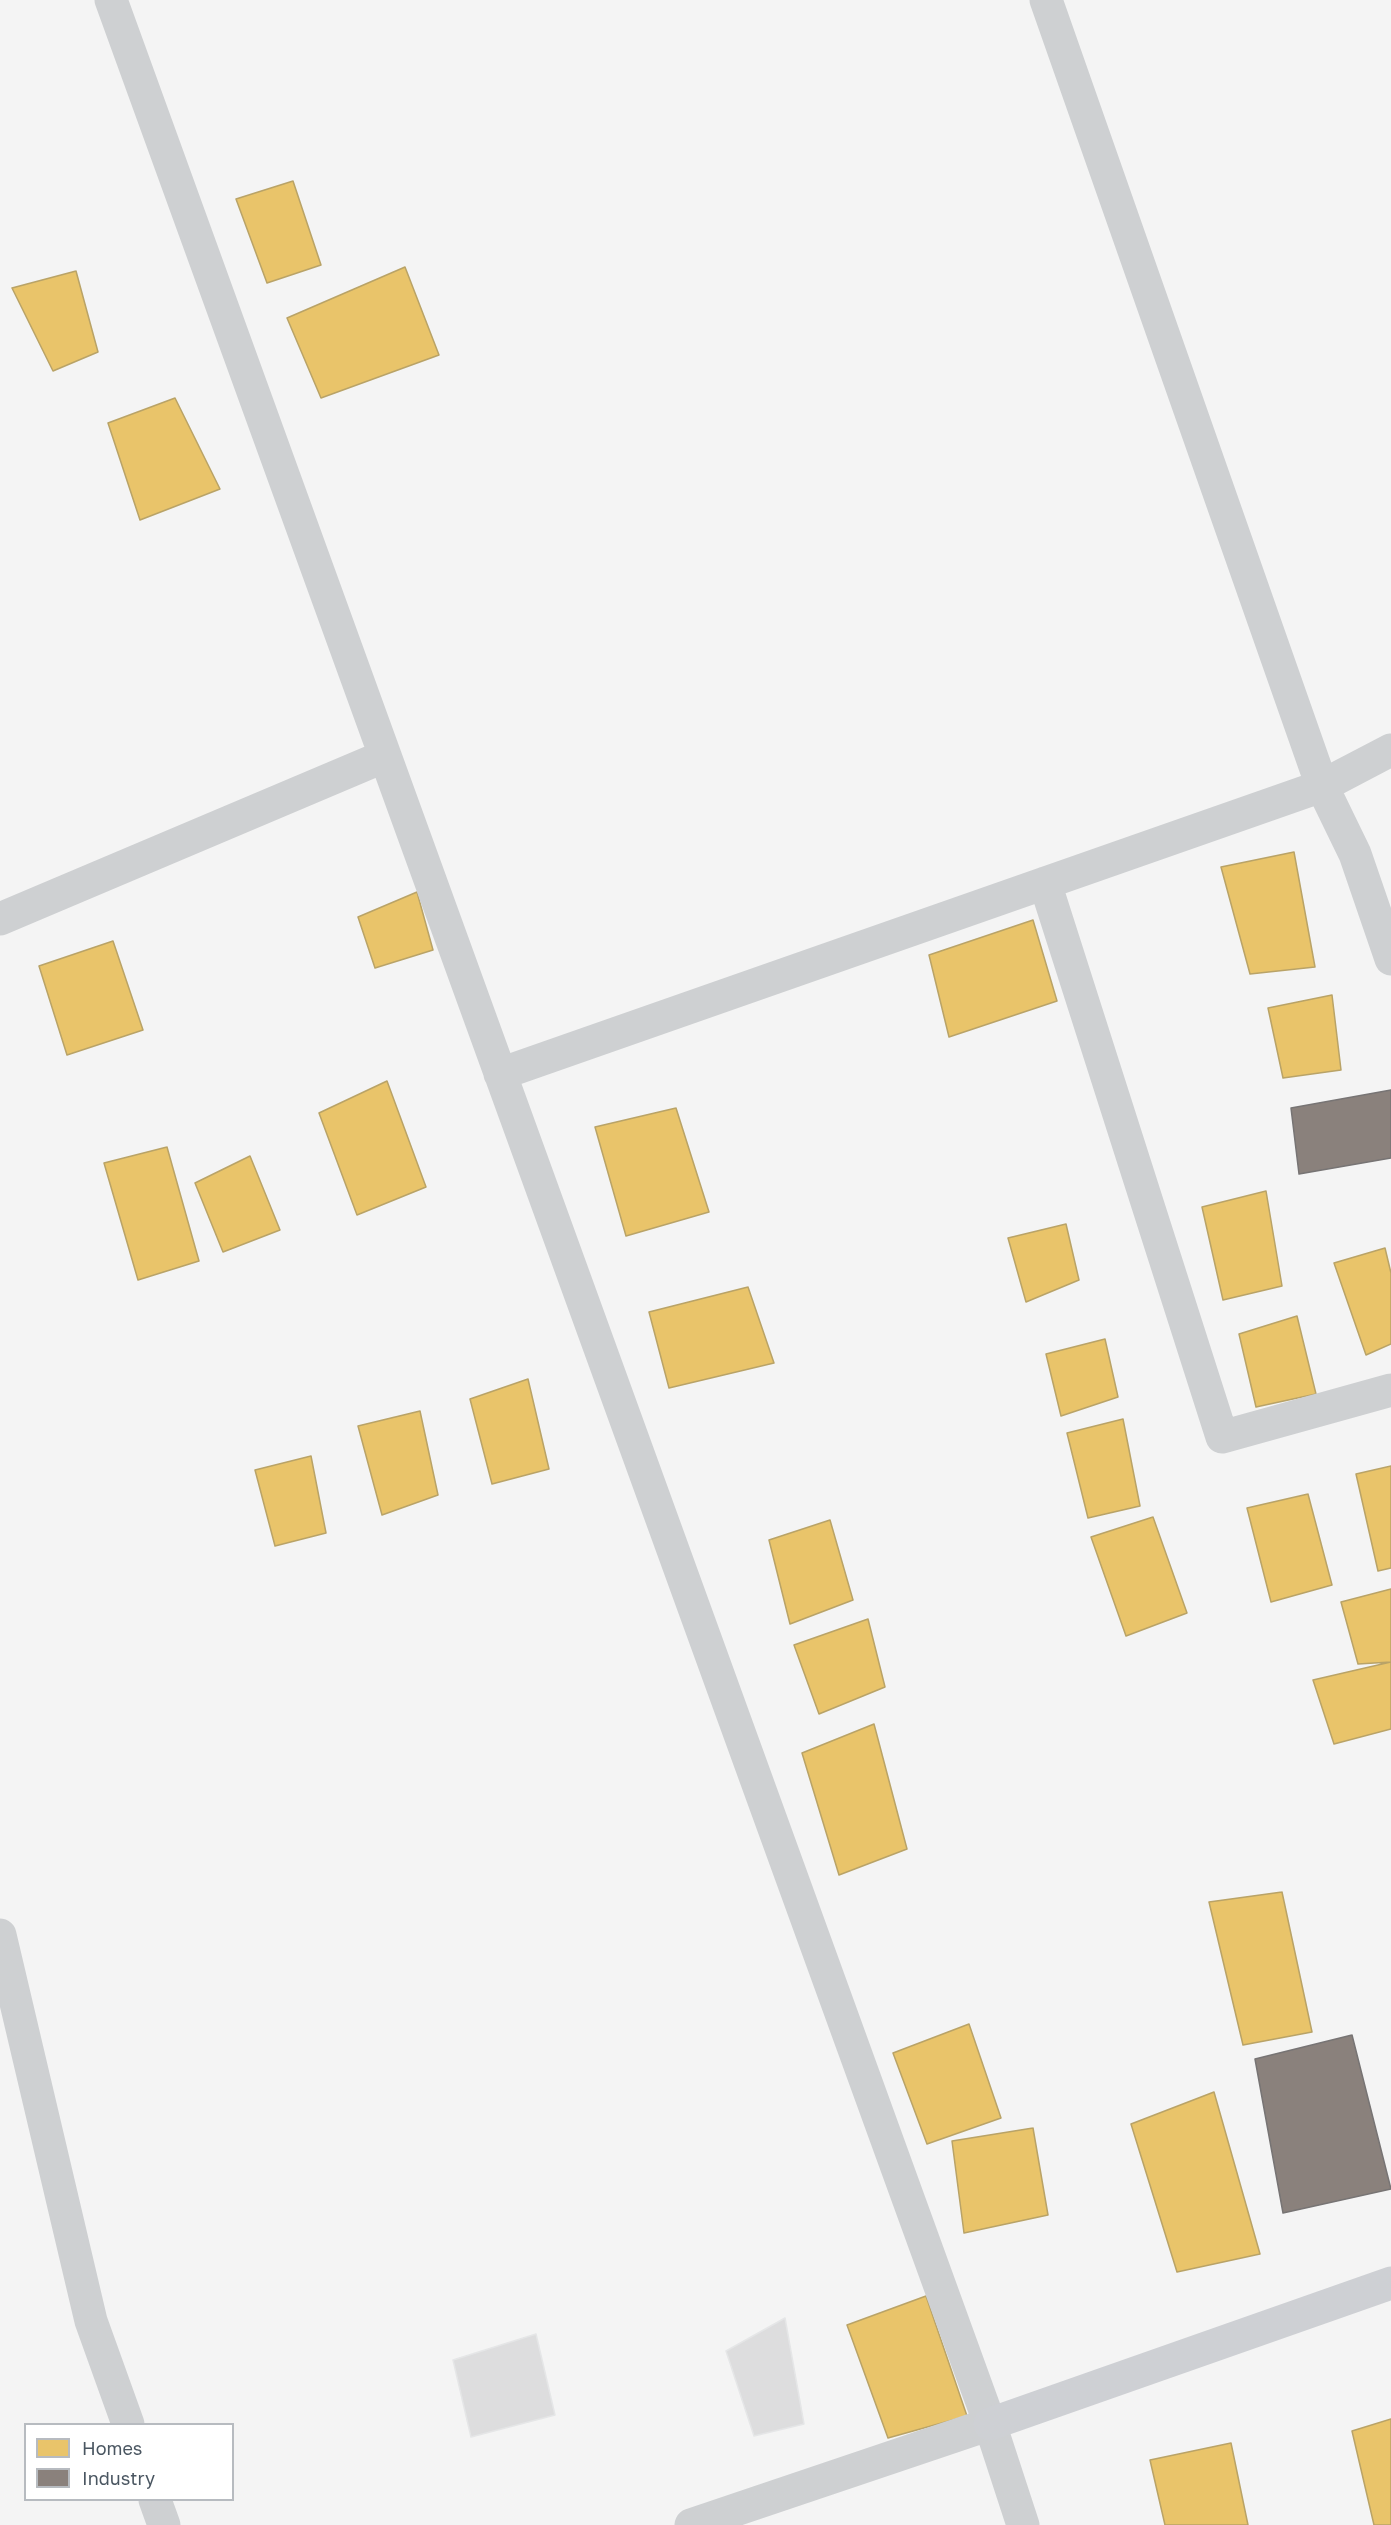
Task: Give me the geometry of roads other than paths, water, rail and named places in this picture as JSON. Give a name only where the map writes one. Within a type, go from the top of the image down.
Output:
[{"type":"street","points":[[111,0],[990,2424],[1023,2525]]},
{"type":"street","points":[[1046,0],[1322,786],[1355,854],[1391,959]]},
{"type":"street","points":[[500,1074],[1322,786],[1391,750]]},
{"type":"street","points":[[0,919],[385,756]]},
{"type":"street","points":[[1045,883],[1222,1437],[1391,1390]]},
{"type":"street","points":[[0,1935],[91,2321],[128,2423]]},
{"type":"street","points":[[691,2525],[990,2424],[1391,2283]]},
{"type":"street","points":[[156,2501],[164,2525]]}]
